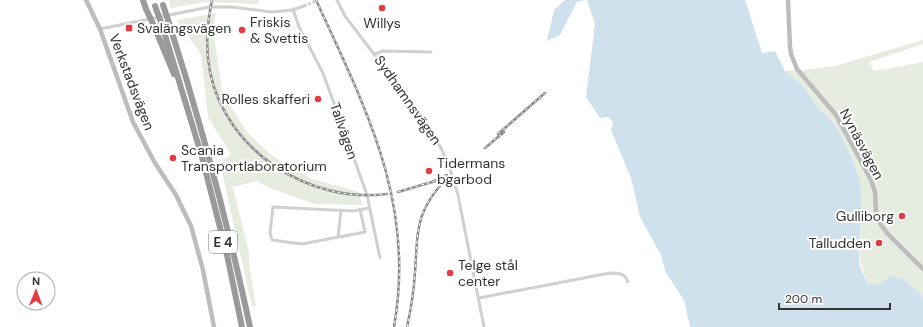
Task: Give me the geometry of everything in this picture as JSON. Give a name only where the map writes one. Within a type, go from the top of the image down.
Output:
[{"type":"highway","points":[[143,0],[184,97]]},
{"type":"highway","name":"E 4","points":[[162,2],[211,161],[234,253],[250,327]]},
{"type":"highway","name":"E 4","points":[[154,3],[184,97],[208,180],[242,327]]},
{"type":"main road","name":"Verkstadsvägen","points":[[86,0],[100,29],[133,122],[155,163],[176,195],[191,226],[203,270],[214,327]]},
{"type":"main road","name":"Nynäsvägen","points":[[788,0],[789,40],[794,62],[803,77],[832,110],[871,180],[875,192],[876,211],[879,222],[923,269]]},
{"type":"street","name":"Sydhamnsvägen","points":[[337,0],[345,16],[427,124],[442,150],[458,195],[484,327]]},
{"type":"street","points":[[100,29],[209,7],[231,7],[272,12],[293,10],[304,6]]},
{"type":"street","name":"Tallvägen","points":[[293,10],[299,27],[323,73],[367,195],[380,258]]},
{"type":"street","points":[[375,54],[384,51],[431,52]]},
{"type":"street","points":[[360,209],[365,232],[302,244],[272,240],[270,232],[273,207],[341,210],[370,208]]},
{"type":"street","points":[[338,237],[341,210]]},
{"type":"street","points":[[479,298],[610,273],[619,273],[624,275],[628,282]]},
{"type":"shaded area","points":[[169,0],[259,0],[258,4],[205,2],[171,8]]},
{"type":"shaded area","points":[[216,13],[213,28],[222,92],[246,131],[271,155],[309,178],[359,192],[362,205],[315,204],[272,189],[257,181],[233,187],[249,253],[249,263],[256,306],[252,306],[220,163],[231,154],[208,117],[201,54],[177,20]]},
{"type":"shaded area","points":[[923,40],[923,44],[869,62],[874,71],[923,62],[923,298],[921,294],[868,284],[860,261],[862,200],[860,181],[836,126],[817,106],[802,85],[785,71],[835,66]]},
{"type":"water","points":[[565,0],[586,0],[577,2],[560,35],[547,41],[554,10]]},
{"type":"water","points":[[587,0],[745,0],[762,53],[775,51],[785,71],[802,85],[817,106],[836,126],[851,157],[860,181],[862,200],[859,264],[868,284],[879,285],[890,276],[903,279],[921,294],[923,298],[923,327],[690,327],[684,300],[666,273],[661,255],[640,217],[631,178],[611,130],[613,122],[608,117],[600,118],[586,97],[595,24]]},
{"type":"tunnel","points":[[304,6],[318,0]]},
{"type":"railway","points":[[212,0],[207,36],[210,72],[219,100],[233,126],[252,148],[275,166],[301,181],[329,190],[358,195],[387,194]]},
{"type":"railway","points":[[316,0],[368,119],[382,158],[392,198],[398,239],[399,282],[394,327]]},
{"type":"railway","points":[[498,134],[545,93]]},
{"type":"railway","points":[[485,148],[504,132]]},
{"type":"railway","points":[[398,192],[432,182],[447,175]]},
{"type":"railway","points":[[407,327],[415,279],[420,221],[429,200],[448,177]]},
{"type":"place","name":"Willys","points":[[382,8]]},
{"type":"place","name":"Svalängsvägen","points":[[129,28]]},
{"type":"place","name":"Friskis & Svettis","points":[[242,30]]},
{"type":"place","name":"Rolles skafferi","points":[[318,99]]},
{"type":"place","name":"Scania Transportlaboratorium","points":[[173,158]]},
{"type":"place","name":"Tidermans bgarbod","points":[[429,171]]},
{"type":"place","name":"Gulliborg","points":[[902,216]]},
{"type":"place","name":"Talludden","points":[[879,243]]},
{"type":"place","name":"Telge stål center","points":[[450,273]]}]
